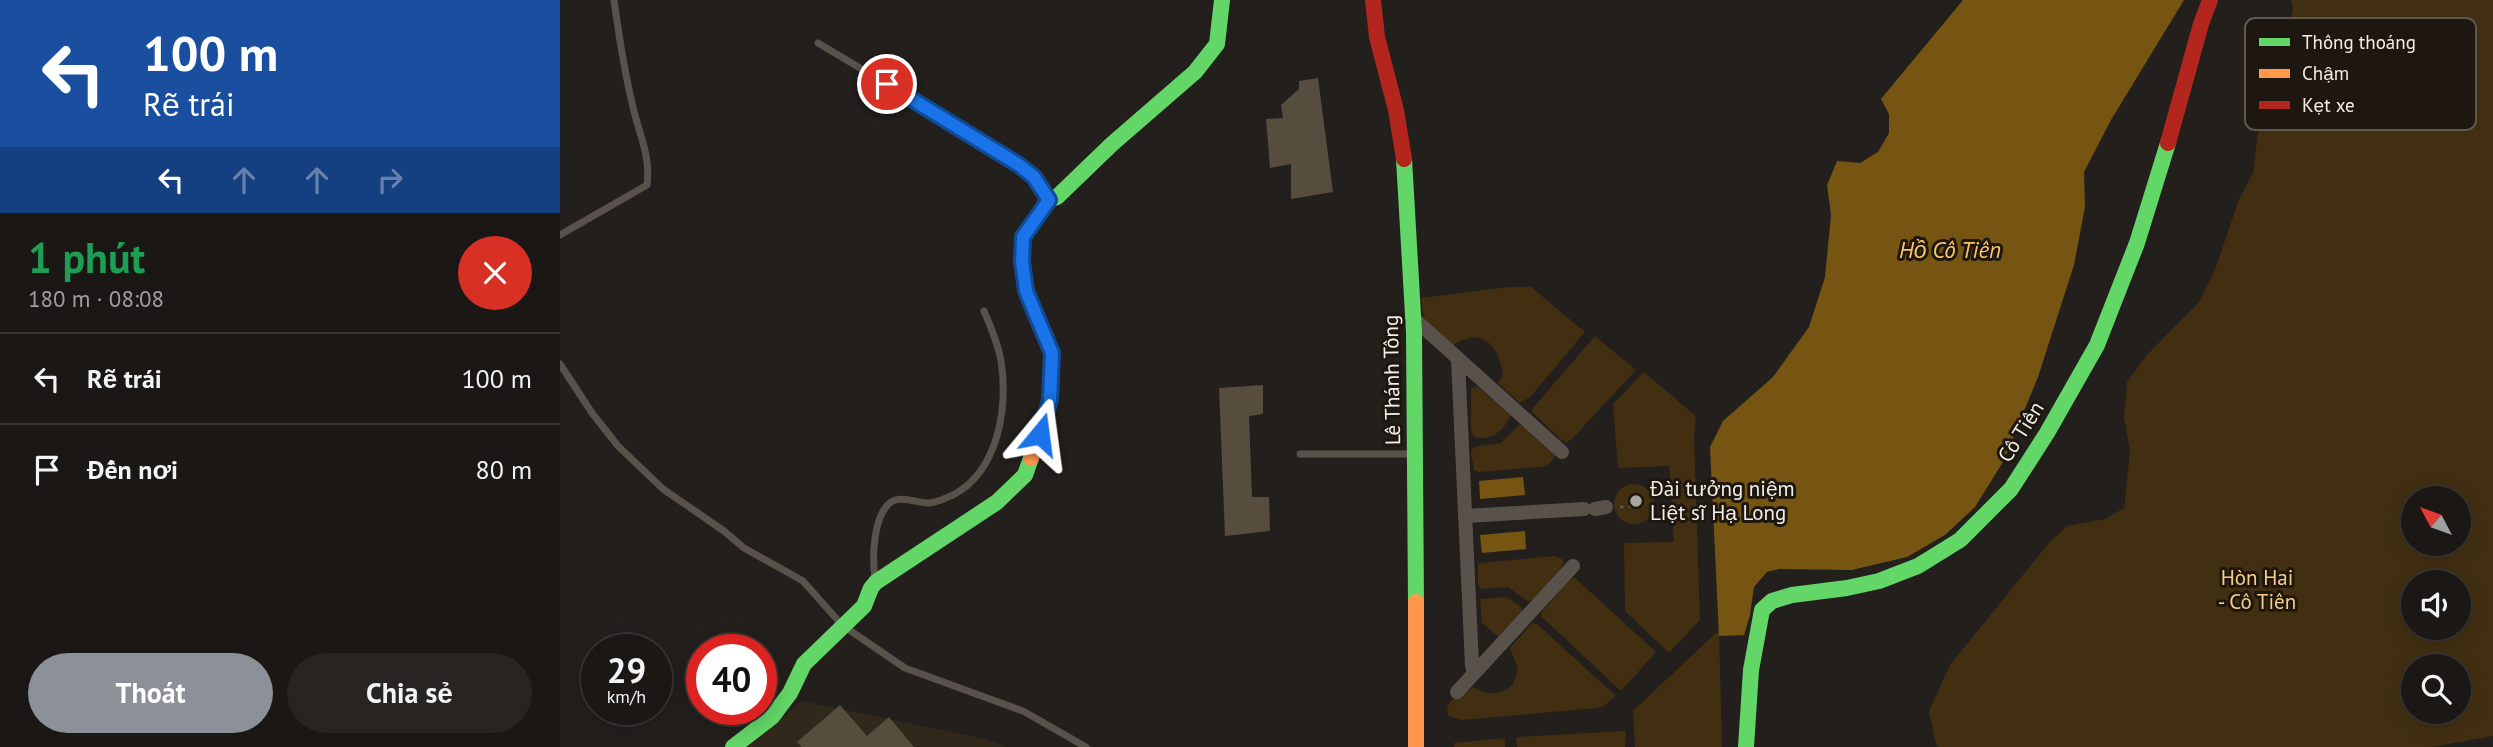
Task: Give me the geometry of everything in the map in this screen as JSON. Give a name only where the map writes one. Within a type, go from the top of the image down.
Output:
[{"type":"street","points":[[733,747],[772,718],[790,693],[804,664],[864,606],[876,582],[997,502],[1025,475],[1050,400],[1052,353],[1026,291],[1022,261],[1023,237],[1049,200],[1057,197],[1112,144],[1195,72],[1217,44],[1222,0]]},
{"type":"street","name":"Lê Thánh Tông","points":[[1358,0],[1373,8],[1380,50],[1394,99],[1407,191],[1415,454],[1416,747]]},
{"type":"street","name":"Cô Tiên","points":[[1746,747],[1751,670],[1762,610],[1772,601],[1792,595],[1878,582],[1918,566],[1960,540],[2011,489],[2047,433],[2097,345],[2137,243],[2210,0]]},
{"type":"street","points":[[1412,317],[1562,452]]},
{"type":"street","points":[[1458,360],[1474,673]]},
{"type":"street","points":[[1465,516],[1595,509]]},
{"type":"street","points":[[1457,692],[1573,566]]},
{"type":"lane","points":[[560,235],[647,185],[649,170],[622,60],[614,0]]},
{"type":"lane","points":[[818,43],[1010,159],[1034,177],[1049,200]]},
{"type":"lane","points":[[876,582],[873,554],[880,519],[886,507],[899,499],[926,503],[954,494],[977,475],[992,449],[999,426],[1004,385],[996,339],[984,311]]},
{"type":"lane","points":[[560,364],[592,413],[618,446],[663,489],[744,548],[803,581],[842,625],[905,668],[1023,711],[1086,747]]},
{"type":"lane","points":[[1300,454],[1415,454]]},
{"type":"path","points":[[1595,509],[1639,506]]},
{"type":"shaded area","points":[[802,701],[985,739],[1006,747],[748,747]]},
{"type":"green space","name":"Hòn Hai - Cô Tiên","points":[[2291,0],[2493,0],[2493,736],[2431,747],[1939,747],[1929,711],[1950,665],[2048,544],[2067,526],[2105,519],[2124,508],[2130,451],[2124,418],[2127,382],[2146,356],[2199,302],[2216,267],[2238,202],[2253,173],[2258,130],[2476,130],[2476,18],[2291,18]]},
{"type":"green space","points":[[1508,287],[1531,287],[1585,332],[1530,397],[1520,403],[1498,383],[1503,376],[1501,365],[1488,342],[1481,338],[1472,338],[1452,346],[1426,321],[1422,307],[1422,298]]},
{"type":"green space","points":[[1595,336],[1636,370],[1572,439],[1563,441],[1532,412],[1533,408]]},
{"type":"green space","points":[[1644,372],[1696,416],[1694,436],[1700,620],[1669,653],[1625,611],[1624,543],[1674,542],[1669,466],[1618,468],[1613,404]]},
{"type":"green space","points":[[1478,387],[1511,415],[1497,434],[1486,438],[1474,437],[1471,430],[1471,390]]},
{"type":"green space","points":[[1519,425],[1556,455],[1548,464],[1541,467],[1478,472],[1474,470],[1471,452],[1474,447],[1501,443]]},
{"type":"green space","points":[[1634,484],[1642,485],[1648,490],[1653,496],[1653,512],[1648,518],[1642,523],[1634,524],[1626,523],[1620,518],[1615,512],[1614,504],[1615,496],[1620,490],[1626,485]]},
{"type":"green space","points":[[1555,556],[1564,563],[1533,600],[1527,601],[1508,587],[1482,589],[1478,585],[1478,563]]},
{"type":"green space","points":[[1574,577],[1656,652],[1621,691],[1542,617],[1542,612]]},
{"type":"green space","points":[[1507,597],[1521,607],[1522,612],[1499,637],[1482,623],[1480,599]]},
{"type":"green space","points":[[1532,623],[1537,624],[1616,696],[1597,708],[1461,720],[1448,716],[1447,708],[1451,701],[1474,687],[1494,693],[1504,691],[1513,684],[1518,669],[1510,648]]},
{"type":"green space","points":[[1719,630],[1722,747],[1635,747],[1633,711]]},
{"type":"green space","points":[[1626,731],[1625,747],[1517,747],[1516,737]]},
{"type":"green space","points":[[1505,738],[1505,747],[1454,747],[1454,743]]},
{"type":"water","name":"Hồ Cô Tiên","points":[[1963,0],[2184,0],[2111,120],[2084,172],[2085,207],[2074,265],[2038,377],[2003,462],[1975,507],[1945,535],[1907,557],[1852,570],[1779,569],[1767,572],[1754,587],[1744,635],[1719,636],[1710,447],[1723,421],[1773,377],[1809,327],[1825,277],[1831,215],[1827,185],[1837,161],[1860,163],[1878,152],[1889,133],[1889,114],[1881,99]]},
{"type":"water","points":[[1523,477],[1525,495],[1480,499],[1479,481]]},
{"type":"water","points":[[1525,531],[1526,549],[1482,553],[1480,535]]},
{"type":"building","points":[[1318,78],[1333,192],[1291,199],[1291,164],[1270,168],[1266,119],[1283,118],[1281,105],[1299,89],[1299,81]]},
{"type":"building","points":[[1263,385],[1263,414],[1249,416],[1252,497],[1269,497],[1270,531],[1225,536],[1219,388]]},
{"type":"building","points":[[840,705],[867,736],[889,717],[914,747],[802,747],[797,742]]},
{"type":"traffic: fast","points":[[1023,236],[1049,200],[1057,197],[1112,144],[1195,72],[1217,44],[1222,0]]},
{"type":"traffic: fast","points":[[1746,747],[1751,670],[1762,610],[1772,601],[1792,595],[1879,581],[1918,566],[1960,540],[2011,489],[2047,433],[2097,345],[2137,243],[2168,143]]},
{"type":"traffic: fast","points":[[1404,159],[1414,332],[1416,602]]},
{"type":"traffic: fast","points":[[733,747],[772,717],[790,693],[804,664],[864,606],[876,582],[997,502],[1025,475],[1031,458]]},
{"type":"traffic: slow","points":[[1023,236],[1022,261],[1026,291],[1052,353],[1050,400],[1031,458]]},
{"type":"traffic: slow","points":[[1416,602],[1416,747]]},
{"type":"traffic: jam","points":[[1373,0],[1377,37],[1396,110],[1404,159]]},
{"type":"traffic: jam","points":[[2168,143],[2210,0]]},
{"type":"place","name":"Đài tưởng niệm Liệt sĩ Hạ Long","points":[[1636,501]]},
{"type":"route","points":[[887,84],[1001,152],[1034,177],[1049,200],[1023,237],[1022,261],[1026,291],[1052,353],[1050,400],[1040,434]]}]
